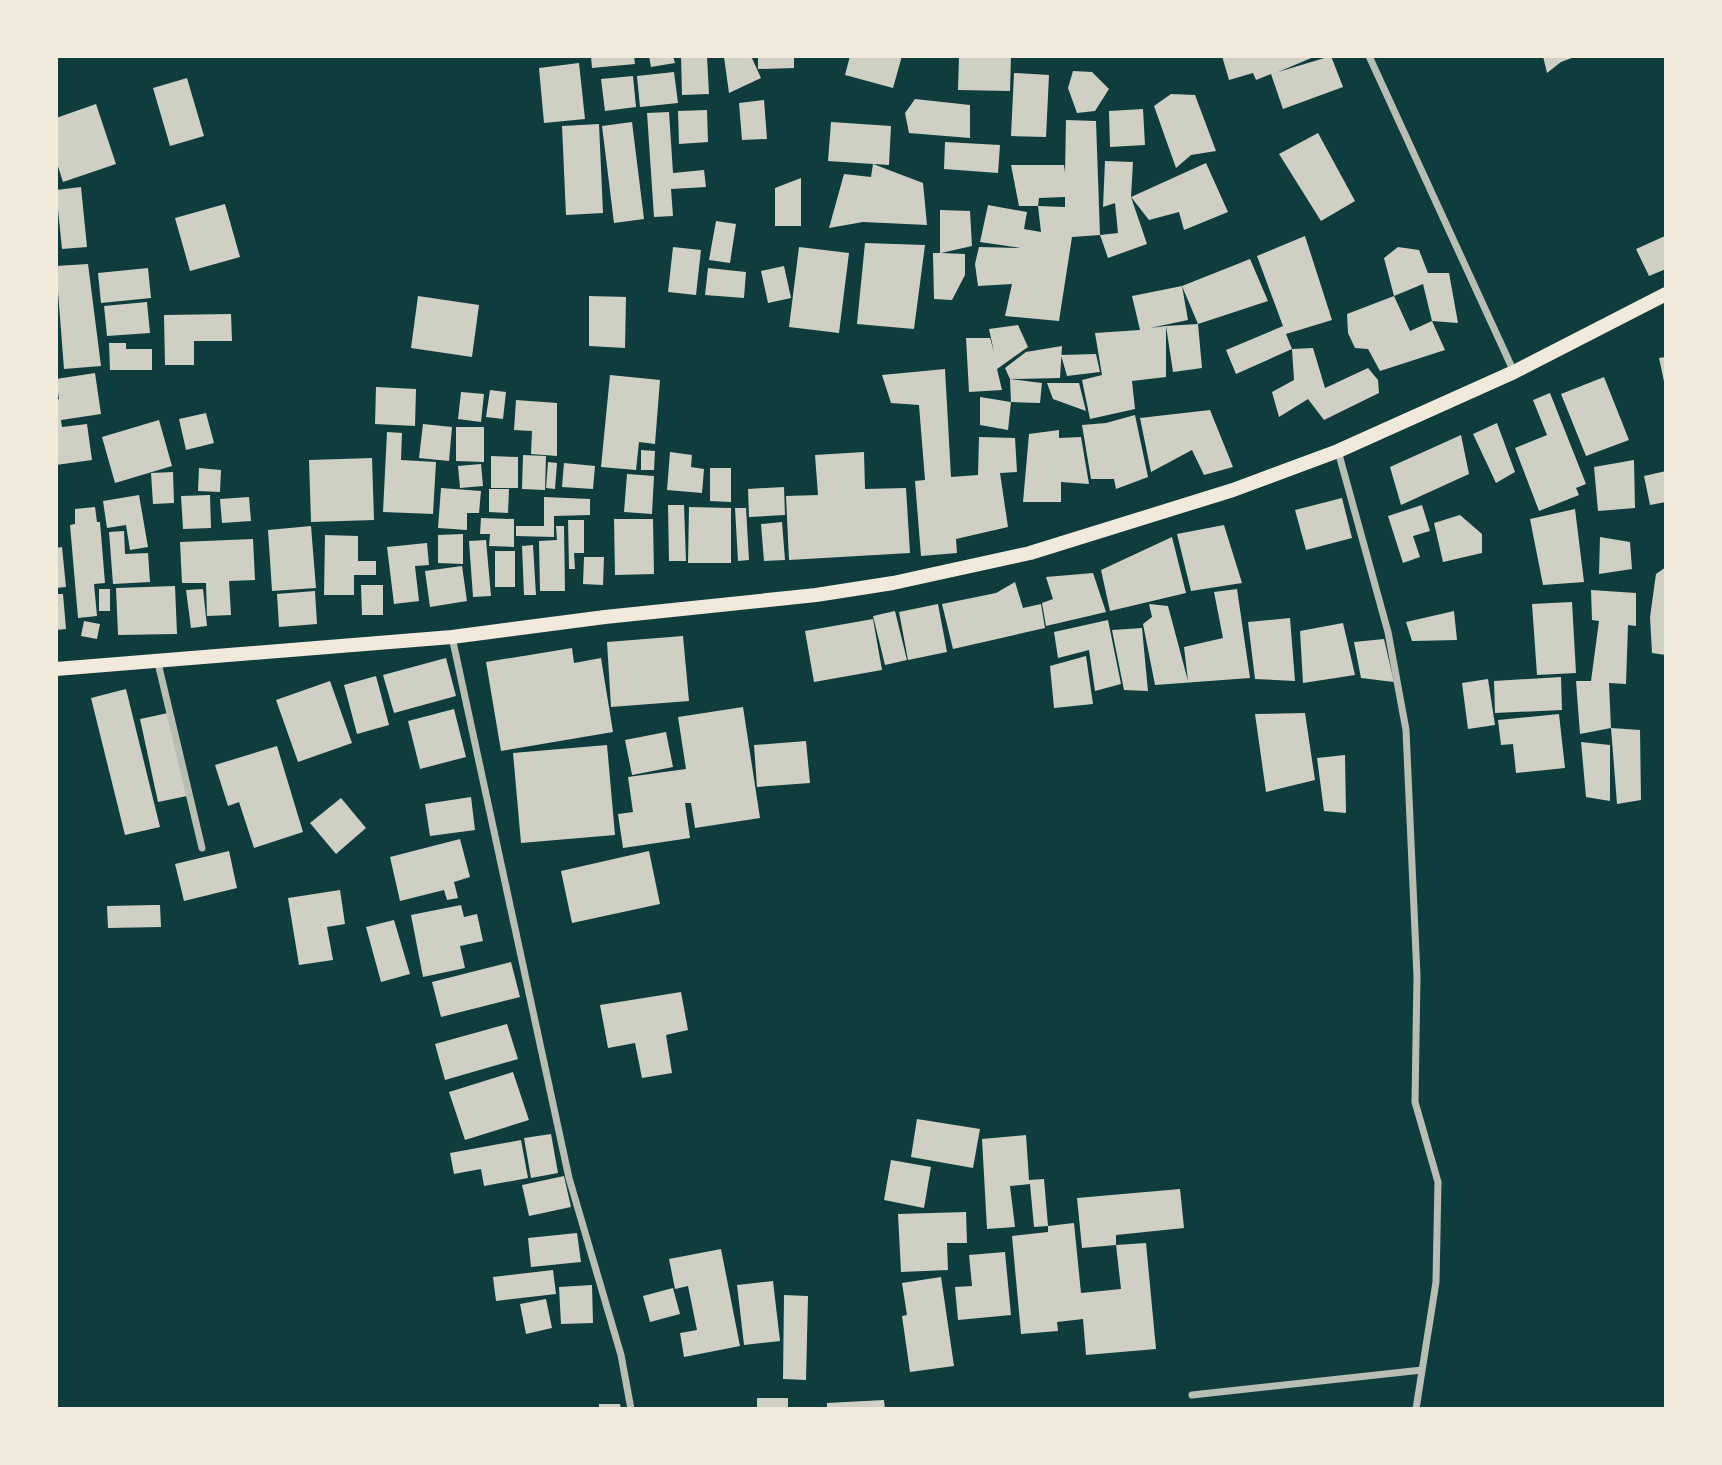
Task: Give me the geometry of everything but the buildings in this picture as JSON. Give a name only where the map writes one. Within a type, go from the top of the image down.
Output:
[{"type":"main road","points":[[56,669],[158,663],[452,637],[893,583],[1030,553],[1233,490],[1338,452],[1514,372],[1666,294]]},
{"type":"street","points":[[1369,56],[1514,372]]},
{"type":"street","points":[[1338,452],[1388,632],[1406,730],[1417,976],[1415,1102],[1438,1182],[1436,1282],[1416,1409]]},
{"type":"street","points":[[452,637],[569,1178],[621,1355],[631,1409]]},
{"type":"street","points":[[158,663],[202,848]]},
{"type":"street","points":[[1192,1395],[1422,1370]]}]
